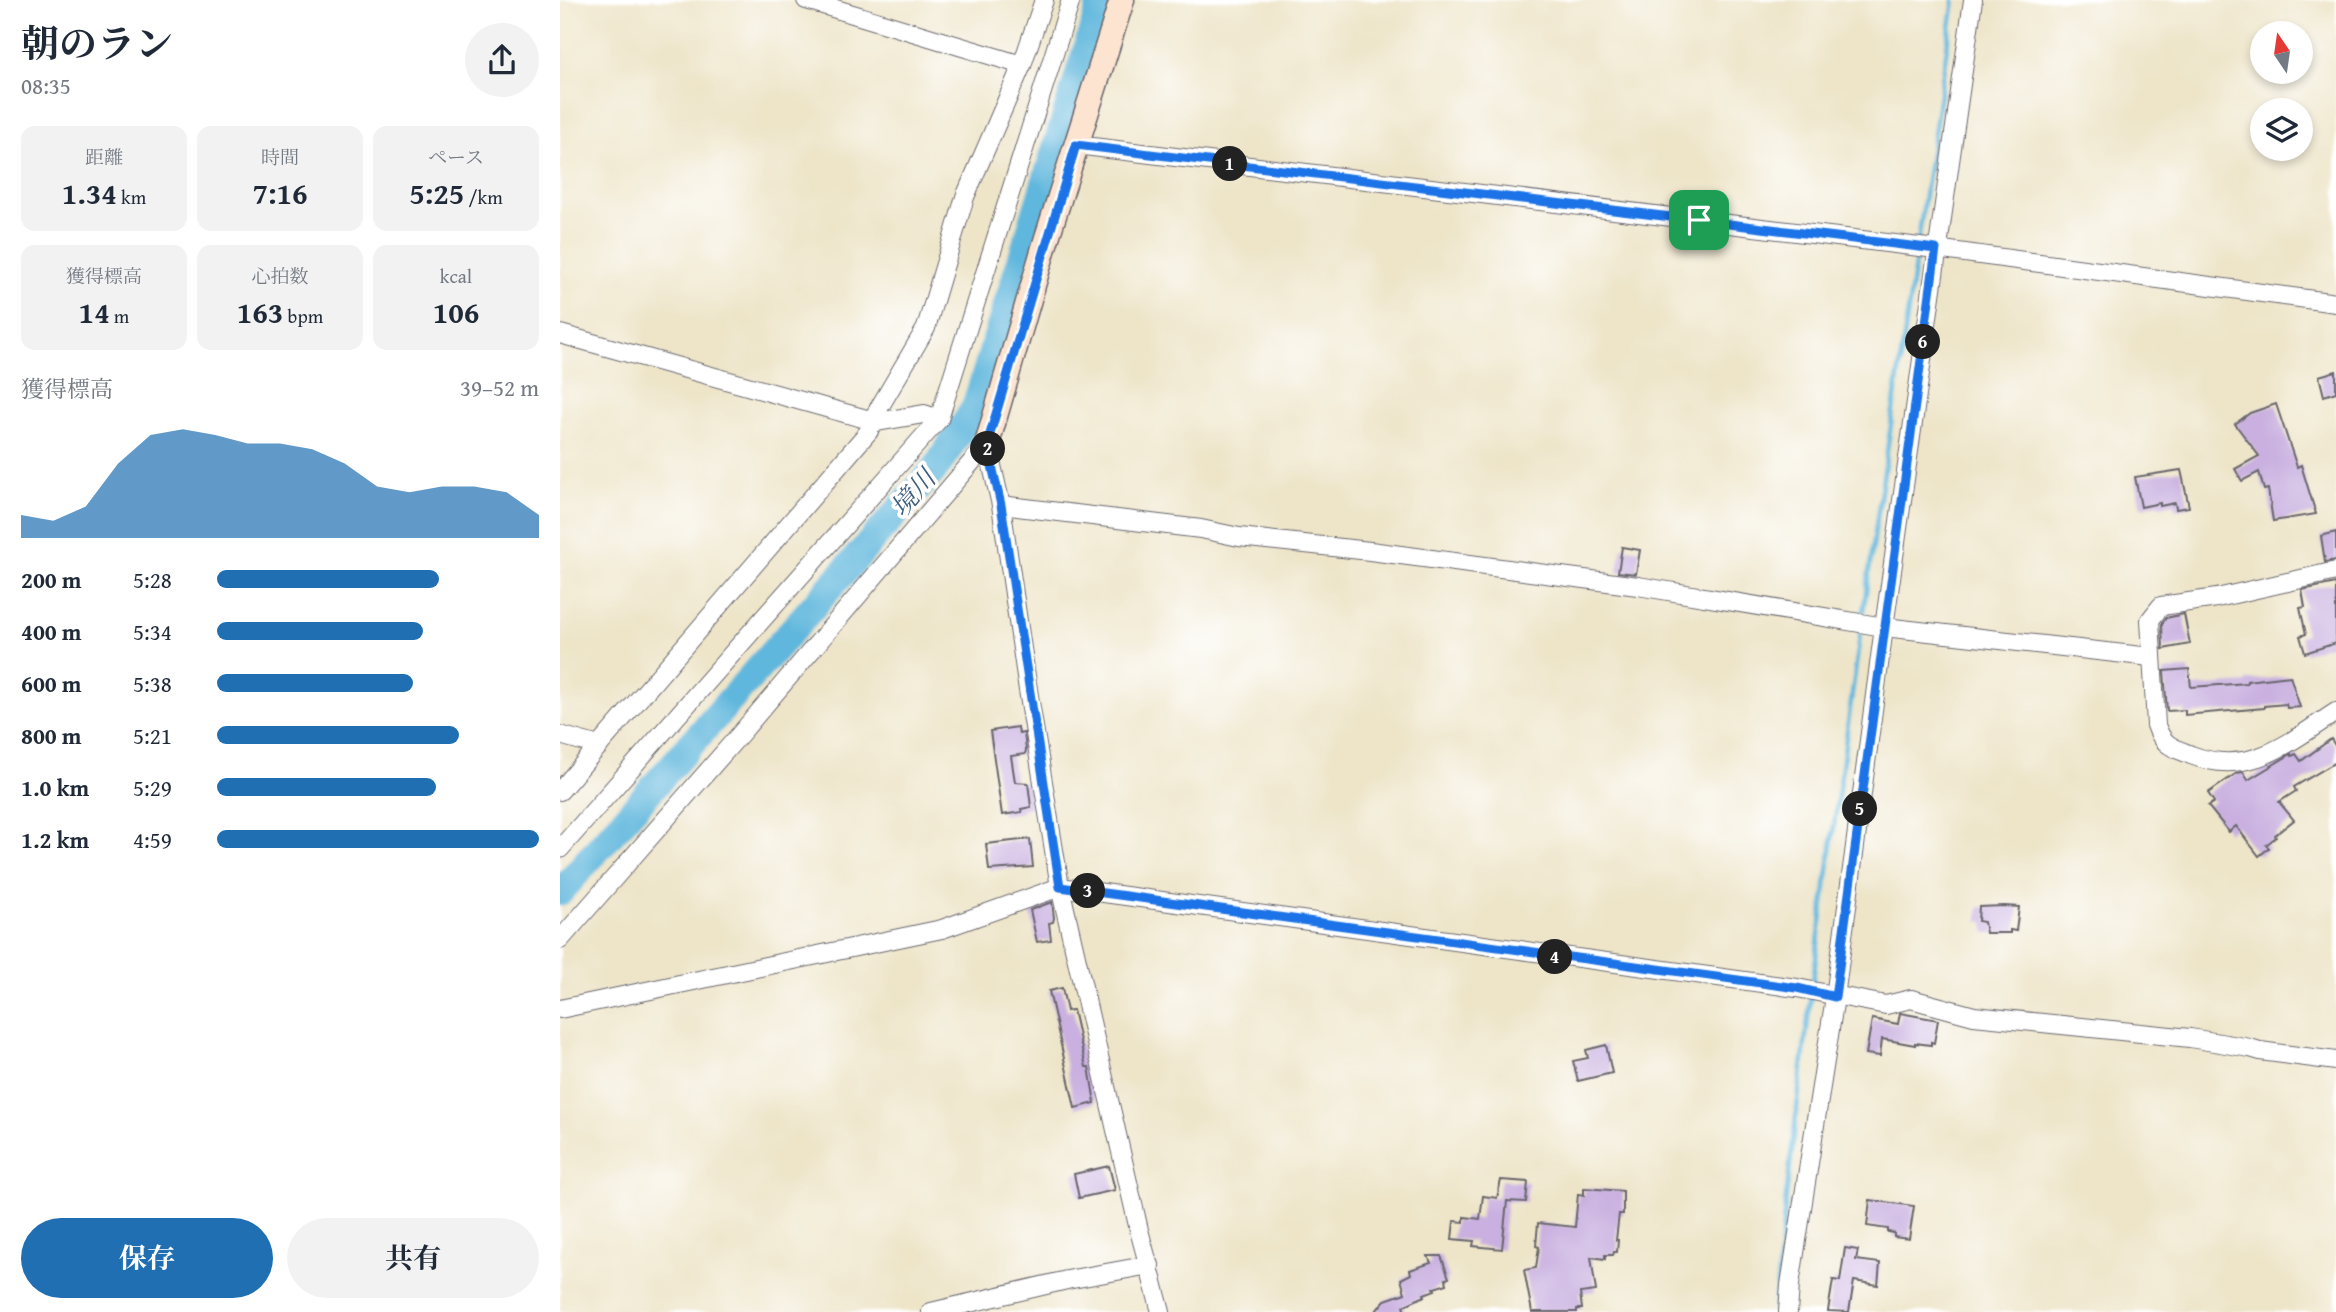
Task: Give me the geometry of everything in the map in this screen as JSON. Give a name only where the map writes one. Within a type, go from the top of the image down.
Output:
[{"type":"street","points":[[806,0],[1022,65]]},
{"type":"street","points":[[560,791],[869,431],[872,419],[926,328],[965,197],[1022,65],[1044,0]]},
{"type":"street","points":[[560,849],[939,419],[1072,0]]},
{"type":"street","points":[[560,940],[987,444],[1122,0]]},
{"type":"street","points":[[1788,1312],[1878,626],[1932,248],[1973,0]]},
{"type":"street","points":[[1076,145],[1932,248],[2336,303]]},
{"type":"street","points":[[560,334],[877,422],[924,414],[939,419]]},
{"type":"street","points":[[987,444],[1001,505],[1060,887],[1139,1230],[1161,1312]]},
{"type":"street","points":[[1001,505],[1638,586],[1878,626],[2151,657]]},
{"type":"street","points":[[2336,571],[2217,598],[2161,606],[2150,620],[2156,725],[2167,745],[2209,762],[2241,762],[2269,754],[2336,712]]},
{"type":"street","points":[[560,735],[599,746]]},
{"type":"street","points":[[560,1009],[942,929],[1060,887],[1797,988],[1886,1005],[1911,999],[1974,1016],[2190,1038],[2336,1061]]},
{"type":"street","points":[[931,1312],[1067,1280],[1150,1265]]},
{"type":"building","points":[[2336,371],[2336,392],[2324,396],[2319,376]]},
{"type":"building","points":[[2276,404],[2297,467],[2301,465],[2316,514],[2273,521],[2268,489],[2264,490],[2259,472],[2242,481],[2235,469],[2259,456],[2235,424],[2250,413]]},
{"type":"building","points":[[2181,470],[2189,507],[2176,509],[2175,503],[2160,506],[2160,503],[2141,507],[2135,477]]},
{"type":"building","points":[[2336,532],[2336,560],[2325,562],[2321,536]]},
{"type":"building","points":[[1622,547],[1640,550],[1636,574],[1618,572]]},
{"type":"building","points":[[2336,583],[2336,643],[2305,653],[2300,636],[2306,634],[2300,608],[2305,607],[2302,590]]},
{"type":"building","points":[[2184,614],[2190,644],[2163,649],[2162,624],[2166,618]]},
{"type":"building","points":[[2189,669],[2191,687],[2247,683],[2290,676],[2300,707],[2287,708],[2286,704],[2185,715],[2185,710],[2167,711],[2164,671]]},
{"type":"building","points":[[1018,727],[1019,734],[1024,733],[1026,750],[1025,754],[1011,756],[1015,782],[1028,783],[1031,807],[1021,809],[1022,812],[1002,815],[990,731]]},
{"type":"building","points":[[2331,739],[2336,747],[2336,762],[2294,787],[2296,791],[2279,802],[2294,820],[2275,835],[2266,845],[2269,848],[2259,856],[2236,826],[2229,832],[2208,806],[2214,802],[2208,793],[2237,773],[2243,772],[2248,780],[2291,754],[2296,754],[2301,761]]},
{"type":"building","points":[[1030,839],[1033,867],[989,870],[986,844]]},
{"type":"building","points":[[1052,902],[1054,918],[1053,922],[1049,923],[1051,940],[1037,942],[1030,910]]},
{"type":"building","points":[[1979,907],[2019,907],[2016,931],[1986,933],[1984,922],[1978,921]]},
{"type":"building","points":[[1062,988],[1067,1011],[1073,1010],[1086,1067],[1089,1067],[1095,1103],[1075,1108],[1049,991]]},
{"type":"building","points":[[1900,1013],[1938,1020],[1934,1043],[1915,1045],[1882,1039],[1880,1056],[1866,1054],[1872,1019],[1898,1024]]},
{"type":"building","points":[[1606,1045],[1612,1073],[1578,1081],[1573,1061],[1588,1058],[1586,1050]]},
{"type":"building","points":[[1109,1166],[1115,1190],[1079,1198],[1074,1174]]},
{"type":"building","points":[[1501,1180],[1528,1182],[1526,1202],[1507,1201],[1502,1249],[1473,1246],[1474,1241],[1452,1239],[1454,1221],[1464,1222],[1464,1217],[1480,1219],[1483,1196],[1497,1198]]},
{"type":"building","points":[[1584,1188],[1623,1191],[1623,1214],[1619,1214],[1617,1252],[1605,1255],[1605,1259],[1591,1257],[1596,1291],[1580,1293],[1582,1309],[1577,1309],[1577,1312],[1532,1312],[1524,1270],[1536,1268],[1538,1223],[1575,1227],[1578,1194],[1584,1195]]},
{"type":"building","points":[[1870,1200],[1914,1206],[1909,1239],[1894,1237],[1894,1233],[1888,1232],[1888,1229],[1867,1226]]},
{"type":"building","points":[[1845,1248],[1858,1250],[1856,1260],[1880,1263],[1878,1285],[1854,1281],[1849,1312],[1828,1311],[1833,1280],[1840,1281]]},
{"type":"building","points":[[1428,1256],[1441,1256],[1449,1278],[1446,1279],[1447,1284],[1434,1288],[1435,1290],[1424,1294],[1425,1296],[1403,1306],[1405,1312],[1375,1312],[1385,1300],[1405,1293],[1401,1279],[1411,1274],[1410,1270],[1431,1263]]},
{"type":"waterway","name":"境川","points":[[560,892],[936,468],[975,408],[1102,0]]},
{"type":"waterway","points":[[1918,242],[1954,0]]},
{"type":"waterway","points":[[1862,619],[1917,250]]},
{"type":"waterway","points":[[1812,987],[1861,628]]},
{"type":"waterway","points":[[1774,1312],[1811,995]]},
{"type":"route","points":[[1076,145],[1699,220],[1936,249],[1835,997],[1797,988],[1060,887],[1001,505],[987,444],[1076,145]]}]
